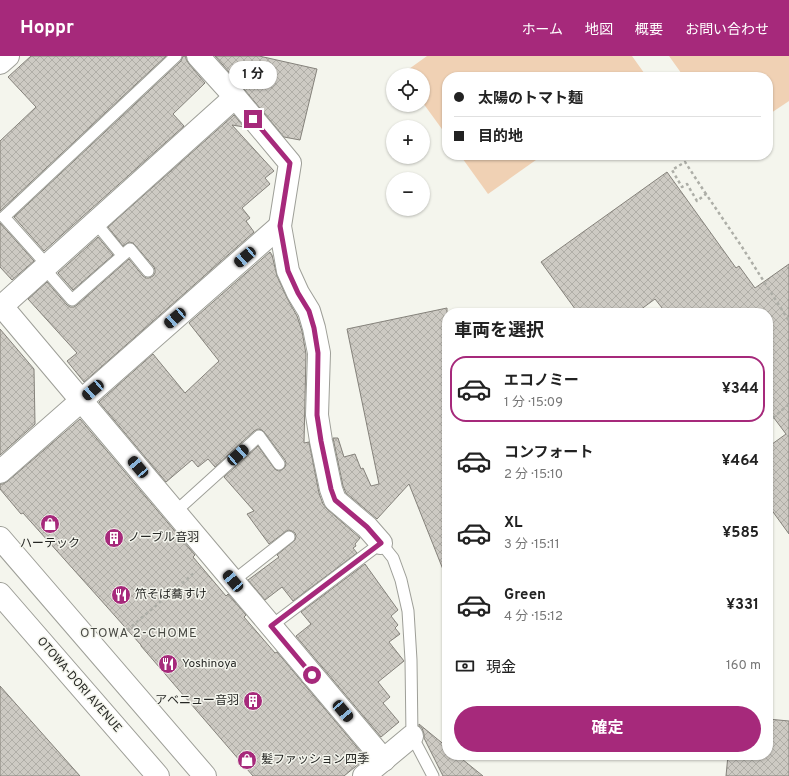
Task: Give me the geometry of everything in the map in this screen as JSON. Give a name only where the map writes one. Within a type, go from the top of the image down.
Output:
[{"type":"street","points":[[0,64],[8,56]]},
{"type":"street","points":[[198,56],[235,97],[290,163],[280,226],[288,271],[298,293],[309,311],[314,328],[318,353],[317,415],[331,489],[335,500],[367,527],[381,543]]},
{"type":"street","points":[[235,97],[1,304],[384,760]]},
{"type":"street","points":[[0,472],[280,226]]},
{"type":"street","points":[[0,538],[205,776]]},
{"type":"street","name":"OTOWA-DORI AVENUE","points":[[0,594],[158,776]]},
{"type":"street","points":[[364,776],[412,736]]},
{"type":"lane","points":[[148,271],[130,248],[72,300],[4,217],[176,56]]},
{"type":"lane","points":[[95,222],[122,255]]},
{"type":"lane","points":[[175,512],[259,436],[279,464]]},
{"type":"lane","points":[[233,581],[289,537]]},
{"type":"lane","points":[[271,626],[381,543],[393,558],[408,611],[411,660],[412,736],[433,776]]},
{"type":"path","points":[[706,194],[697,201],[687,184],[682,187],[672,170],[685,162],[742,247],[789,321]]},
{"type":"path","points":[[773,418],[789,404]]},
{"type":"path","points":[[117,639],[213,557]]},
{"type":"shaded area","points":[[427,56],[632,56],[643,72],[442,72],[442,129],[430,112],[430,68],[410,68]]},
{"type":"shaded area","points":[[669,56],[789,56],[789,101],[773,112],[773,72],[680,72]]},
{"type":"shaded area","points":[[464,160],[536,160],[488,194]]},
{"type":"building","points":[[31,56],[166,56],[0,211],[0,141],[36,107],[8,77]]},
{"type":"building","points":[[183,56],[186,56],[189,64],[205,83],[173,114],[184,126],[44,251],[14,217],[181,61]]},
{"type":"building","points":[[215,56],[259,56],[317,69],[300,140],[284,137]]},
{"type":"building","points":[[234,115],[244,127],[232,125],[274,171],[265,178],[270,184],[242,208],[250,218],[246,221],[254,232],[84,382],[67,361],[77,353],[28,299],[47,282],[67,305],[74,307],[129,259],[143,276],[149,278],[153,276],[155,273],[154,267],[135,245],[129,242],[123,246],[108,227]]},
{"type":"building","points":[[667,172],[736,268],[739,266],[755,288],[789,264],[789,534],[773,512],[773,443],[786,434],[773,417],[773,308],[662,308],[655,299],[643,308],[574,308],[541,262]]},
{"type":"building","points":[[0,223],[34,261],[12,280],[0,267]]},
{"type":"building","points":[[98,237],[113,255],[73,290],[58,273]]},
{"type":"building","points":[[270,252],[277,276],[297,316],[302,331],[306,354],[304,443],[309,442],[319,493],[323,504],[327,509],[360,538],[355,544],[356,546],[353,548],[357,553],[293,601],[282,587],[265,600],[248,580],[279,557],[277,555],[295,540],[295,533],[288,530],[269,544],[247,514],[254,511],[224,477],[258,446],[276,470],[279,471],[285,467],[285,460],[264,432],[258,429],[254,431],[215,467],[208,459],[198,467],[192,460],[166,482],[99,402],[153,354],[185,393],[219,361],[189,323]]},
{"type":"building","points":[[442,309],[442,567],[409,484],[377,519],[346,493],[343,486],[333,438],[338,438],[344,457],[355,454],[361,469],[363,468],[371,486],[379,484],[347,329]]},
{"type":"building","points":[[0,329],[34,369],[35,424],[0,455]]},
{"type":"building","points":[[80,419],[195,555],[193,557],[226,596],[228,594],[246,615],[244,617],[275,653],[277,652],[366,758],[344,776],[253,776],[141,645],[0,489],[0,484],[8,481]]},
{"type":"building","points":[[365,564],[398,610],[391,616],[398,625],[395,628],[400,634],[389,642],[404,661],[378,682],[390,697],[383,703],[399,722],[381,737],[296,636],[311,624],[301,612]]},
{"type":"building","points":[[0,686],[80,776],[0,776]]},
{"type":"building","points":[[773,719],[789,721],[789,776],[726,776],[728,760],[773,760]]},
{"type":"building","points":[[419,724],[442,743],[442,760],[463,760],[483,776],[443,776],[424,738],[422,728]]},
{"type":"place","name":"ハーテック","points":[[50,524]]},
{"type":"place","name":"ノーブル音羽","points":[[114,538]]},
{"type":"place","name":"笊そば蕎すけ","points":[[121,595]]},
{"type":"place","name":"Yoshinoya","points":[[168,664]]},
{"type":"place","name":"アベニュー音羽","points":[[253,701]]},
{"type":"place","name":"髪ファッション四季","points":[[247,760]]},
{"type":"district","name":"OTOWA 2-CHOME","points":[[139,634]]},
{"type":"route","points":[[253,119],[290,163],[280,226],[288,271],[298,293],[309,311],[314,328],[318,353],[317,415],[331,489],[335,500],[367,527],[381,543],[271,626],[312,675]]}]
